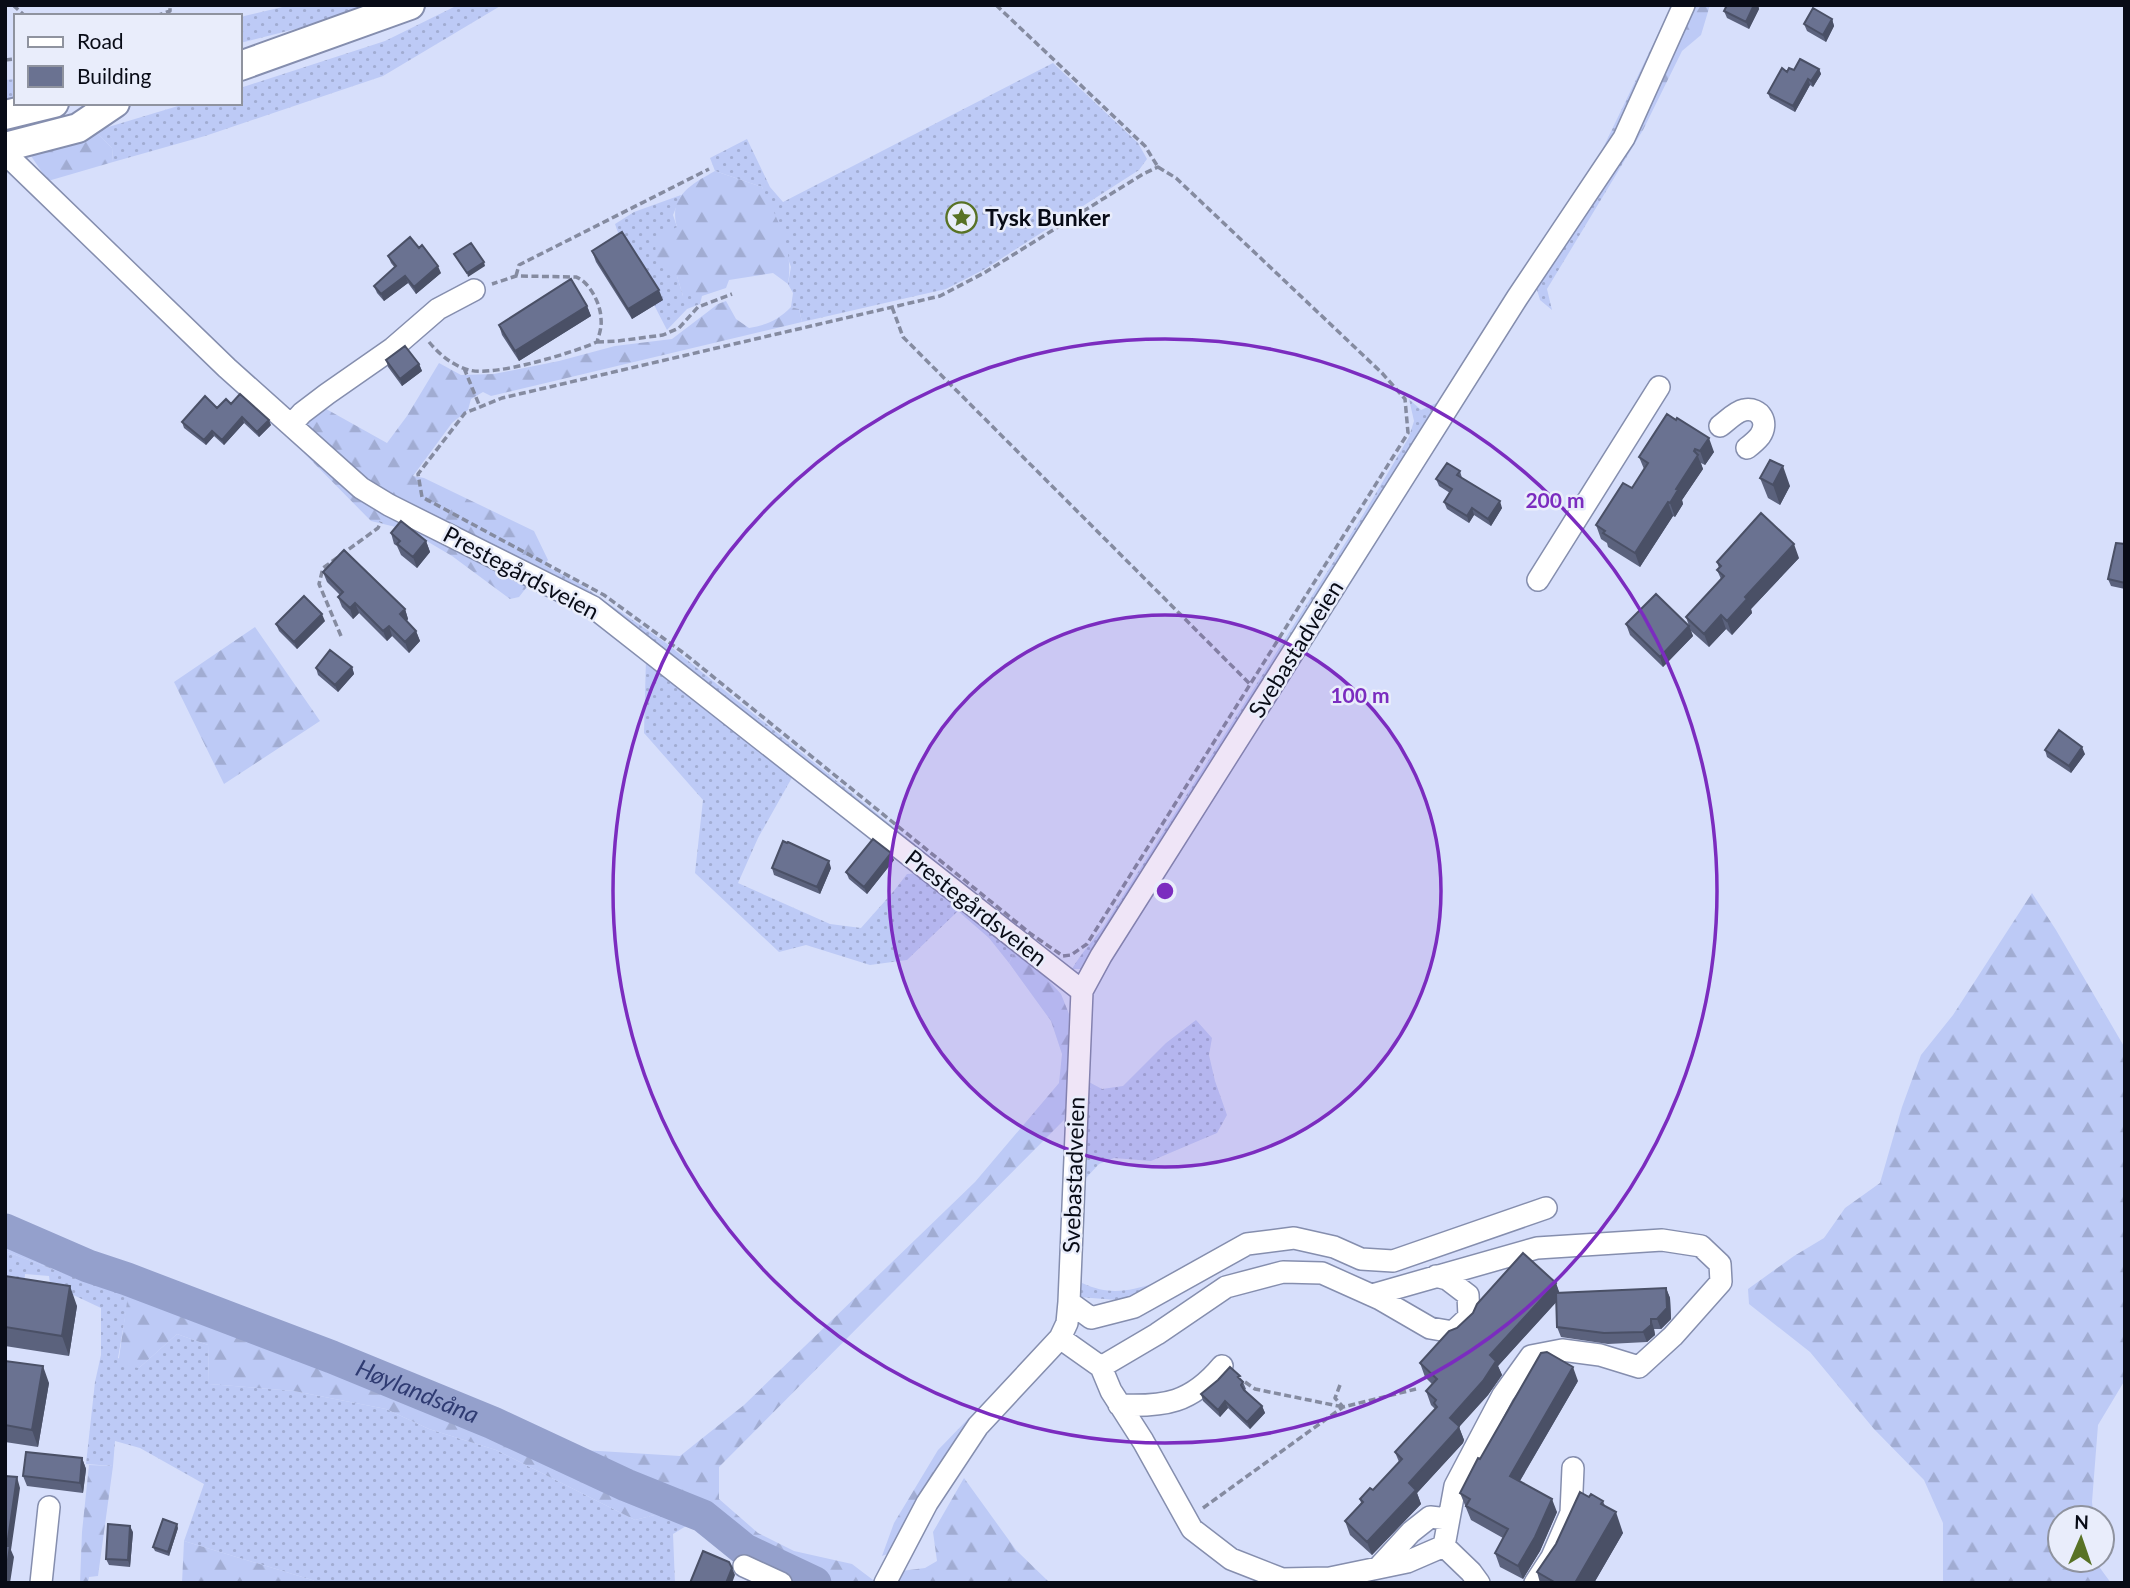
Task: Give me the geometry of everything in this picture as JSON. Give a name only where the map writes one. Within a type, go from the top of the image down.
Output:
[{"type":"main road","points":[[242,65],[410,5]]},
{"type":"main road","points":[[5,115],[46,105]]},
{"type":"main road","points":[[5,130],[105,105]]},
{"type":"main road","points":[[9,154],[78,128],[110,105]]},
{"type":"street","name":"Svebastadveien","points":[[885,1583],[927,1503],[978,1426],[1060,1338],[1067,1323],[1082,991],[1101,956],[1510,309],[1624,138],[1684,5]]},
{"type":"street","name":"Prestegårdsveien","points":[[9,154],[227,368],[361,488],[389,505],[593,607],[1082,991]]},
{"type":"street","points":[[291,425],[302,413],[393,348],[448,302],[474,290]]},
{"type":"street","points":[[1538,580],[1659,387]]},
{"type":"street","points":[[1720,426],[1744,410],[1759,413],[1764,427],[1760,436],[1747,448]]},
{"type":"street","points":[[1069,1303],[1091,1318],[1134,1307],[1247,1244],[1294,1238],[1334,1247],[1362,1259],[1393,1261],[1546,1208]]},
{"type":"street","points":[[1381,1305],[1436,1276],[1537,1248],[1662,1240],[1700,1246],[1720,1264],[1721,1282],[1673,1336],[1639,1367],[1600,1354],[1562,1350],[1531,1356],[1503,1395],[1455,1486],[1444,1546]]},
{"type":"street","points":[[1101,1367],[1157,1334],[1226,1287],[1283,1272],[1322,1273],[1430,1328],[1453,1332],[1468,1317],[1468,1295],[1447,1279],[1436,1276]]},
{"type":"street","points":[[1060,1338],[1101,1367],[1111,1391],[1143,1441],[1192,1529],[1231,1559],[1282,1579],[1330,1578],[1406,1562],[1444,1546]]},
{"type":"street","points":[[1119,1405],[1149,1406],[1181,1400],[1212,1378],[1222,1366]]},
{"type":"street","points":[[1535,1583],[1552,1557],[1571,1513],[1573,1468]]},
{"type":"street","points":[[41,1583],[49,1507]]},
{"type":"street","points":[[1378,1568],[1411,1532],[1430,1517],[1448,1519]]},
{"type":"street","points":[[1444,1546],[1479,1583]]},
{"type":"street","points":[[744,1566],[780,1583]]},
{"type":"path","points":[[996,5],[1145,146],[1158,167],[1176,178],[1382,373],[1405,399],[1408,433],[1087,944],[1071,955],[1063,956],[1031,934],[640,620],[604,595],[422,497],[418,474],[465,413],[502,398],[940,296],[1158,167]]},
{"type":"path","points":[[516,276],[519,265],[709,169]]},
{"type":"path","points":[[474,290],[516,276],[576,277],[583,280],[599,306],[602,322],[597,342]]},
{"type":"path","points":[[416,327],[432,346],[453,364],[471,371],[503,369],[576,351],[597,342],[663,334],[679,328],[698,307],[732,294]]},
{"type":"path","points":[[892,307],[902,337],[1250,684]]},
{"type":"path","points":[[464,368],[480,407]]},
{"type":"path","points":[[341,636],[319,584],[323,568],[378,528],[389,505]]},
{"type":"path","points":[[1245,1382],[1255,1389],[1343,1407]]},
{"type":"path","points":[[1340,1385],[1335,1398],[1343,1407]]},
{"type":"path","points":[[1187,1520],[1343,1407],[1416,1389]]},
{"type":"green space","points":[[291,5],[370,5],[327,21],[242,42],[242,17]]},
{"type":"green space","points":[[458,5],[502,5],[383,76],[205,136],[113,162],[112,148],[95,131],[181,105],[242,105],[242,87],[385,41]]},
{"type":"green space","points":[[1672,5],[1679,5],[1649,77],[1590,175]]},
{"type":"green space","points":[[1695,5],[1710,5],[1701,35],[1682,51],[1643,130],[1633,132]]},
{"type":"green space","points":[[1053,63],[1138,143],[1147,159],[1139,170],[985,269],[946,289],[802,322],[799,309],[791,307],[793,293],[788,284],[791,267],[762,187],[715,171],[710,158],[747,139],[770,187],[783,202]]},
{"type":"green space","points":[[14,79],[14,104],[5,106],[5,80]]},
{"type":"green space","points":[[1643,130],[1547,289],[1552,310],[1540,300],[1535,283],[1633,132]]},
{"type":"green space","points":[[95,131],[112,148],[113,162],[48,181],[29,153]]},
{"type":"green space","points":[[715,171],[762,187],[786,246],[789,258],[788,284],[773,273],[729,280],[726,288],[702,296],[683,296],[677,276],[656,259],[655,238],[677,227],[675,216],[679,199],[690,186]]},
{"type":"green space","points":[[681,195],[673,215],[677,227],[677,276],[683,296],[702,296],[700,304],[687,309],[667,330],[621,241],[615,224],[634,212]]},
{"type":"green space","points":[[726,301],[736,319],[749,328],[772,321],[791,307],[799,309],[802,322],[491,396],[483,392],[471,399],[468,410],[452,423],[413,476],[424,478],[534,531],[548,560],[519,597],[510,599],[452,556],[408,530],[371,521],[304,453],[313,436],[298,422],[319,405],[387,443],[439,363],[461,375],[494,374],[615,346],[672,339],[718,304]]},
{"type":"green space","points":[[1409,399],[1421,410],[1443,400],[1082,969],[1072,969],[1104,926],[1363,515],[1409,437],[1414,421]]},
{"type":"green space","points":[[544,565],[580,584],[666,643],[1047,951],[538,572]]},
{"type":"green space","points":[[255,627],[320,721],[224,784],[174,682]]},
{"type":"green space","points":[[646,658],[794,774],[758,838],[738,883],[830,924],[861,928],[907,874],[919,873],[1016,949],[1009,963],[989,938],[958,911],[907,960],[870,965],[806,945],[779,952],[695,873],[703,800],[644,733]]},
{"type":"green space","points":[[2032,893],[2125,1048],[2125,1380],[2098,1425],[2092,1504],[2046,1504],[2046,1574],[2104,1574],[2111,1583],[1943,1583],[1943,1523],[1924,1480],[1874,1429],[1810,1352],[1749,1304],[1748,1289],[1824,1238],[1845,1208],[1880,1183],[1902,1107],[1921,1055],[1953,1015]]},
{"type":"green space","points":[[1016,949],[1030,960],[1061,994],[1069,1014],[1064,1120],[719,1467],[719,1499],[758,1533],[794,1551],[852,1564],[877,1583],[800,1583],[754,1562],[696,1520],[670,1511],[635,1520],[496,1450],[429,1429],[386,1409],[294,1391],[209,1384],[208,1345],[177,1334],[139,1368],[118,1365],[128,1295],[5,1251],[5,1224],[583,1450],[680,1456],[744,1405],[975,1182],[1059,1083],[1062,1054],[1051,1021],[1009,963]]},
{"type":"green space","points":[[1196,1020],[1212,1038],[1209,1055],[1227,1115],[1217,1133],[1151,1161],[1114,1158],[1099,1164],[1086,1178],[1082,1283],[1102,1290],[1119,1291],[1156,1283],[1135,1297],[1117,1300],[1079,1297],[1087,1081],[1102,1089],[1123,1086],[1166,1043]]},
{"type":"green space","points":[[5,1251],[129,1295],[118,1358],[139,1368],[177,1334],[208,1345],[209,1384],[294,1391],[386,1409],[429,1429],[496,1450],[635,1520],[670,1511],[696,1520],[673,1534],[675,1583],[322,1583],[184,1541],[204,1484],[140,1448],[115,1441],[113,1466],[86,1464],[95,1382],[101,1355],[101,1308],[50,1284],[49,1276],[25,1274],[24,1293],[5,1290]]},
{"type":"green space","points":[[969,1418],[970,1423],[890,1553],[882,1556],[894,1523],[938,1450]]},
{"type":"green space","points":[[89,1465],[113,1466],[98,1576],[89,1577],[88,1583],[80,1583],[82,1532]]},
{"type":"green space","points":[[964,1478],[1016,1550],[1050,1583],[897,1583],[901,1571],[925,1568],[937,1561],[933,1532]]},
{"type":"green space","points":[[184,1541],[322,1583],[182,1583]]},
{"type":"building","points":[[1727,5],[1754,5],[1746,22],[1724,11]]},
{"type":"building","points":[[1813,8],[1832,19],[1823,35],[1804,24]]},
{"type":"building","points":[[1800,59],[1819,69],[1811,81],[1808,79],[1793,106],[1768,93],[1782,68],[1787,72],[1789,68],[1794,70]]},
{"type":"building","points":[[622,232],[659,290],[628,309],[592,251]]},
{"type":"building","points":[[410,237],[419,248],[422,245],[438,266],[414,287],[405,276],[381,294],[374,286],[396,266],[388,256]]},
{"type":"building","points":[[471,243],[484,262],[467,273],[454,254]]},
{"type":"building","points":[[571,279],[587,306],[515,351],[499,325]]},
{"type":"building","points":[[405,346],[419,364],[400,379],[386,360]]},
{"type":"building","points":[[240,394],[269,420],[257,432],[242,417],[222,440],[212,431],[204,440],[182,422],[205,396],[217,408],[226,399],[231,404]]},
{"type":"building","points":[[1667,414],[1709,438],[1700,451],[1695,449],[1698,455],[1676,489],[1678,490],[1635,553],[1603,533],[1605,531],[1596,525],[1623,483],[1632,488],[1648,463],[1639,457]]},
{"type":"building","points":[[1770,460],[1783,466],[1773,485],[1760,478]]},
{"type":"building","points":[[1447,463],[1460,471],[1457,475],[1500,501],[1488,519],[1472,508],[1467,516],[1444,502],[1452,489],[1436,479]]},
{"type":"building","points":[[1761,513],[1794,544],[1745,597],[1747,599],[1727,621],[1721,615],[1704,634],[1686,617],[1724,576],[1717,570],[1721,566],[1717,562]]},
{"type":"building","points":[[401,521],[426,541],[413,557],[397,544],[400,541],[391,533]]},
{"type":"building","points":[[2116,543],[2125,544],[2125,583],[2108,579]]},
{"type":"building","points":[[344,550],[405,609],[400,614],[416,631],[405,642],[389,626],[383,631],[355,603],[350,608],[338,597],[343,592],[323,572]]},
{"type":"building","points":[[1656,594],[1689,626],[1660,657],[1626,624]]},
{"type":"building","points":[[304,596],[322,614],[294,642],[276,624]]},
{"type":"building","points":[[330,650],[352,667],[335,685],[316,668]]},
{"type":"building","points":[[2059,730],[2082,747],[2069,766],[2045,750]]},
{"type":"building","points":[[873,839],[891,853],[864,887],[846,872]]},
{"type":"building","points":[[783,841],[829,861],[817,887],[772,868]]},
{"type":"building","points":[[1523,1253],[1556,1283],[1490,1355],[1496,1361],[1483,1381],[1450,1418],[1459,1426],[1458,1429],[1409,1483],[1416,1490],[1367,1542],[1345,1521],[1363,1502],[1360,1499],[1370,1488],[1373,1490],[1402,1459],[1395,1452],[1437,1407],[1434,1403],[1436,1400],[1426,1391],[1437,1379],[1420,1363],[1449,1331],[1457,1328],[1473,1313],[1477,1304]]},
{"type":"building","points":[[5,1276],[70,1286],[62,1336],[5,1327]]},
{"type":"building","points":[[1666,1288],[1667,1308],[1657,1319],[1651,1319],[1651,1325],[1643,1332],[1604,1333],[1557,1327],[1556,1293]]},
{"type":"building","points":[[1547,1352],[1573,1367],[1510,1476],[1552,1499],[1518,1566],[1495,1553],[1508,1529],[1466,1506],[1470,1499],[1460,1493],[1541,1353]]},
{"type":"building","points":[[5,1361],[43,1366],[32,1430],[5,1425]]},
{"type":"building","points":[[1230,1367],[1240,1376],[1238,1377],[1243,1382],[1241,1385],[1244,1390],[1262,1406],[1247,1422],[1225,1401],[1218,1410],[1201,1394]]},
{"type":"building","points":[[26,1452],[82,1458],[80,1483],[23,1476]]},
{"type":"building","points":[[5,1476],[17,1477],[5,1580]]},
{"type":"building","points":[[1580,1492],[1589,1497],[1591,1494],[1603,1501],[1601,1504],[1616,1512],[1575,1583],[1556,1583],[1537,1572],[1556,1544]]},
{"type":"building","points":[[163,1519],[177,1524],[168,1552],[153,1547]]},
{"type":"building","points":[[108,1524],[130,1526],[128,1560],[106,1559]]},
{"type":"building","points":[[703,1551],[729,1562],[732,1568],[726,1583],[690,1583]]},
{"type":"waterway","name":"Høylandsåna","points":[[5,1230],[88,1266],[332,1357],[493,1423],[626,1485],[703,1516],[745,1550],[815,1583]]},
{"type":"place","name":"Tysk Bunker","points":[[962,218]]}]
